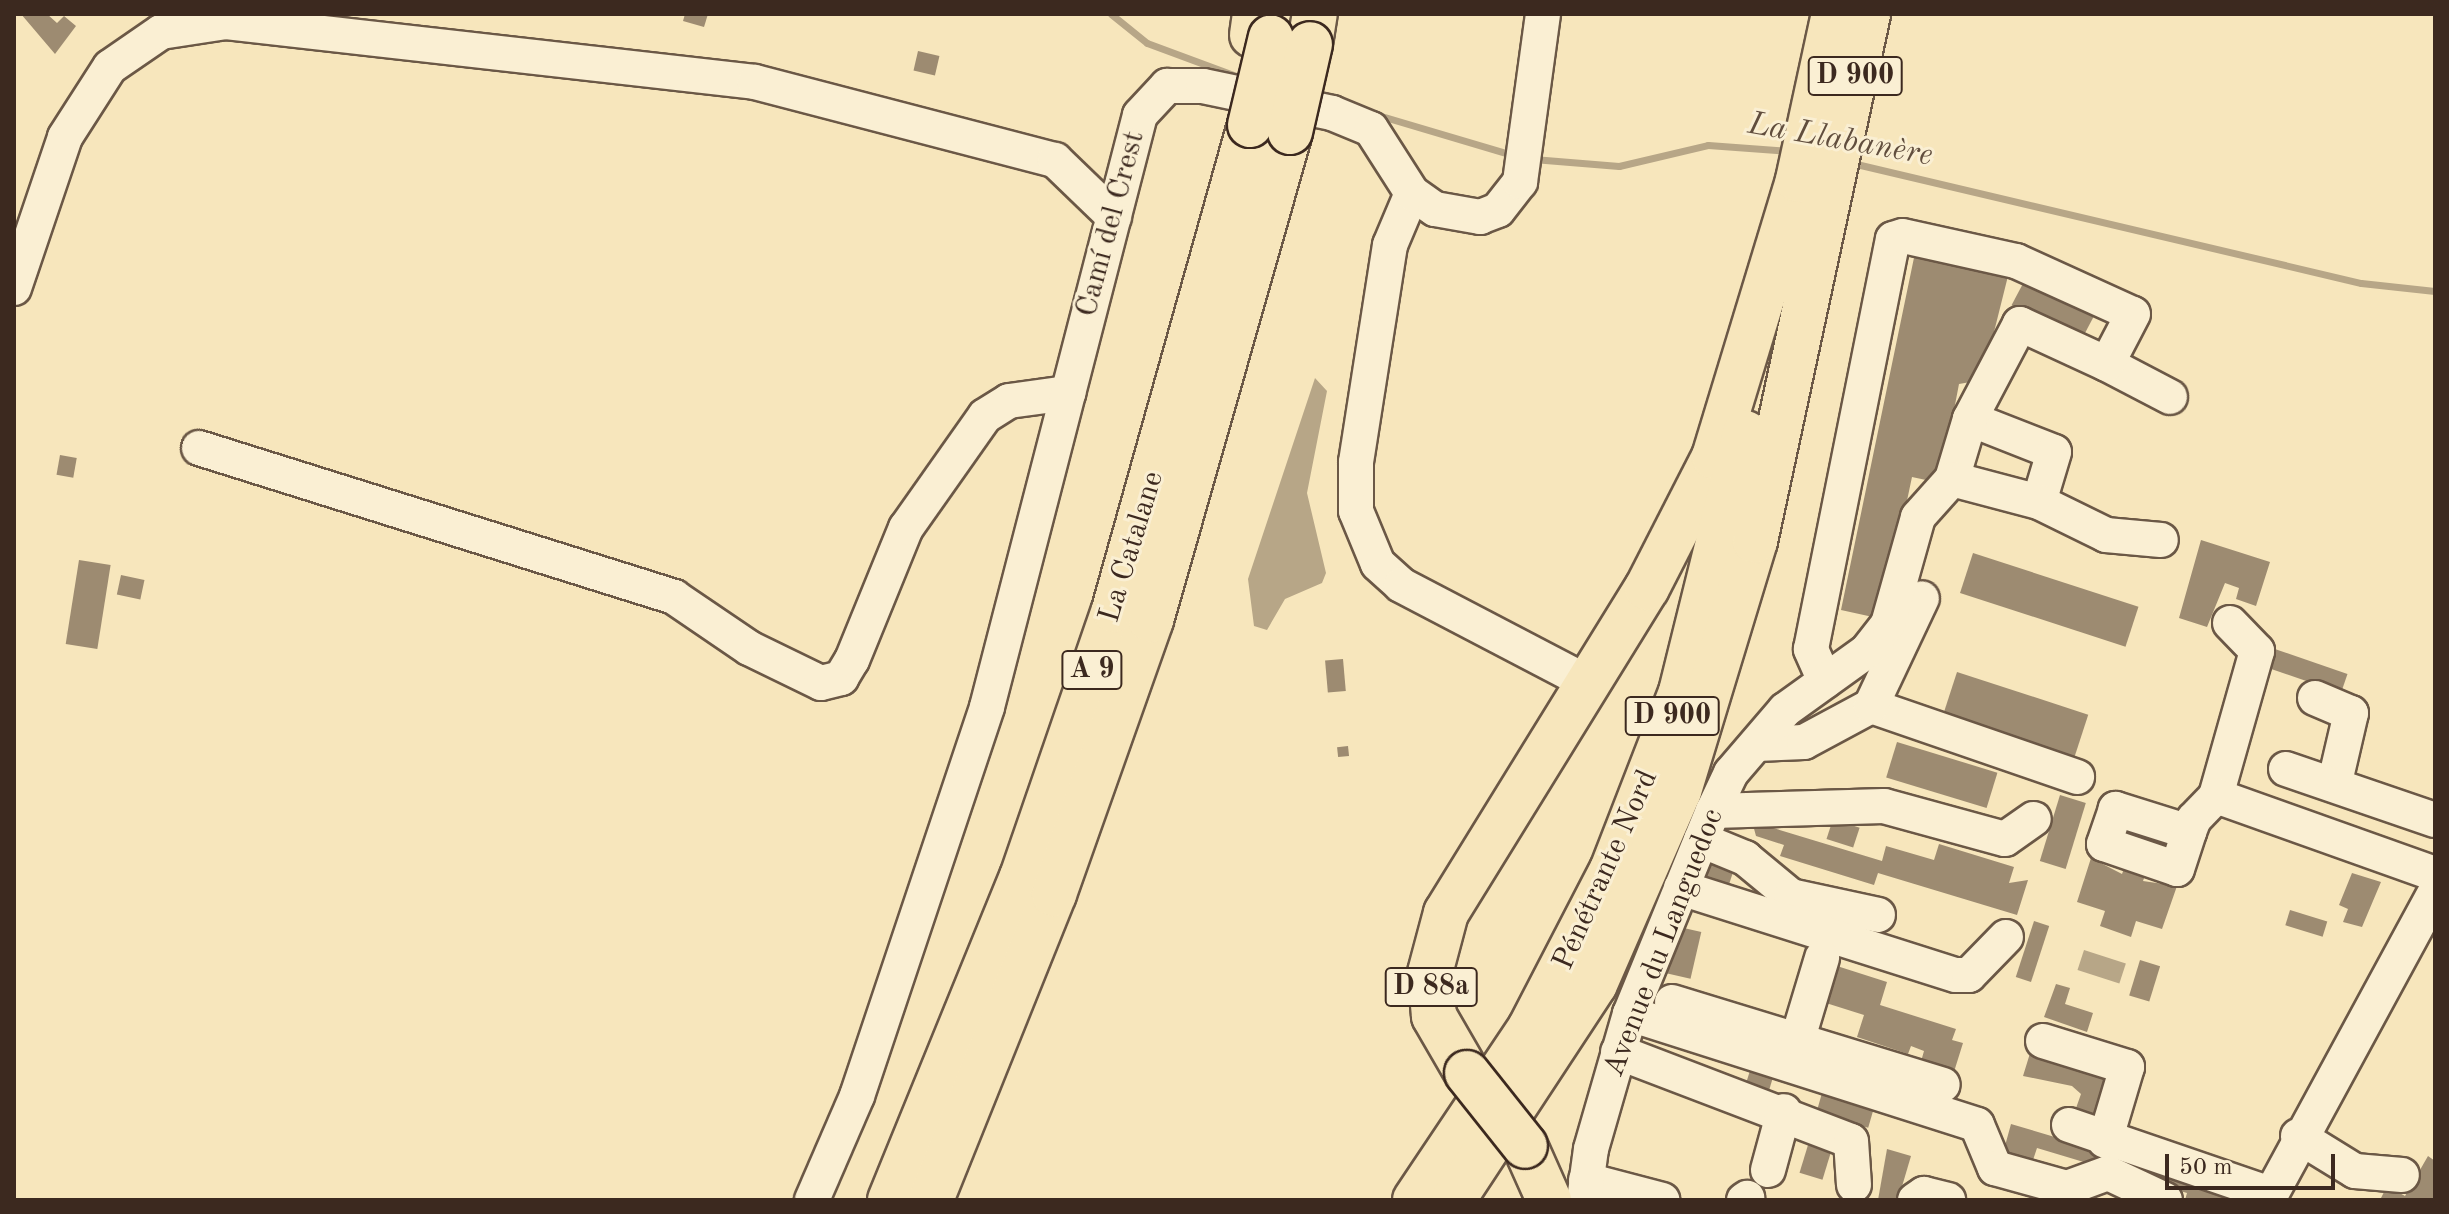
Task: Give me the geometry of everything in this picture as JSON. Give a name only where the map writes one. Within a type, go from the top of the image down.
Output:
[{"type":"highway","name":"D 900","points":[[1814,185],[1826,133],[1834,14]]},
{"type":"highway","name":"D 900","points":[[1826,133],[1851,95],[1868,14]]},
{"type":"highway","name":"La Catalane","points":[[931,1200],[1054,894],[1151,620],[1280,26]]},
{"type":"highway","name":"La Catalane","points":[[890,1200],[1022,877],[1177,399],[1258,126]]},
{"type":"highway","name":"D 88a","points":[[1573,1193],[1525,1146],[1467,1073],[1434,1016],[1430,973],[1458,898],[1681,526],[1714,457],[1814,185]]},
{"type":"highway","name":"Pénétrante Nord","points":[[1453,1200],[1595,984],[1679,791],[1734,621],[1814,185]]},
{"type":"highway","name":"Pénétrante Nord","points":[[1415,1200],[1491,1091],[1572,950],[1612,870],[1681,692],[1814,185]]},
{"type":"highway","points":[[1475,1200],[1595,984]]},
{"type":"street","points":[[1543,14],[1531,123],[1520,182],[1498,210],[1480,217],[1435,209],[1412,193],[1390,245],[1356,462],[1356,511],[1378,564],[1401,585],[1569,673]]},
{"type":"street","points":[[1851,95],[1881,14]]},
{"type":"street","points":[[14,288],[65,137],[110,67],[161,32],[226,22],[755,82],[1055,160],[1114,217]]},
{"type":"street","name":"Camí del Crest","points":[[812,1200],[857,1096],[987,707],[1140,115],[1167,86],[1203,86],[1371,129],[1412,193]]},
{"type":"street","points":[[1825,681],[1811,649],[1893,239],[2016,261],[2133,314],[2107,364]]},
{"type":"street","points":[[2161,540],[2106,535],[2039,502],[1952,479],[1970,419],[2020,324],[2170,397]]},
{"type":"street","points":[[199,448],[674,597],[749,648],[821,683],[841,678],[852,660],[906,528],[985,416],[1009,401],[1068,393]]},
{"type":"street","points":[[1970,419],[2054,452],[2039,502]]},
{"type":"street","name":"Avenue du Languedoc","points":[[1573,1193],[1633,1007],[1731,773],[1785,710],[1825,681],[1888,624],[1918,517],[1952,479]]},
{"type":"street","points":[[1757,744],[1804,742],[1871,706],[1922,598]]},
{"type":"street","points":[[2189,832],[2216,796],[2257,651],[2230,623]]},
{"type":"street","points":[[2315,698],[2351,713],[2335,782]]},
{"type":"street","points":[[1871,706],[2077,777]]},
{"type":"street","points":[[2286,769],[2335,782],[2435,820]]},
{"type":"street","points":[[2216,796],[2435,874]]},
{"type":"street","points":[[1707,825],[1884,806],[2005,839],[2034,819]]},
{"type":"street","points":[[1707,825],[1791,896],[1878,915]]},
{"type":"street","points":[[1681,888],[1956,975],[1969,975],[2006,937]]},
{"type":"street","points":[[2069,1125],[2105,1141],[2269,1197],[2298,1136],[2435,892]]},
{"type":"street","points":[[1798,1038],[1822,958]]},
{"type":"street","points":[[1633,1007],[1683,1004],[1943,1085]]},
{"type":"street","points":[[1633,1007],[1977,1125],[1995,1168],[2067,1188],[2108,1173],[2165,1200]]},
{"type":"street","points":[[2043,1041],[2127,1067],[2105,1141]]},
{"type":"street","points":[[1618,1052],[1784,1111],[1851,1141],[1854,1185]]},
{"type":"street","points":[[1768,1170],[1784,1111]]},
{"type":"street","points":[[2298,1136],[2355,1171],[2402,1175]]},
{"type":"street","points":[[1573,1193],[1662,1200]]},
{"type":"street","points":[[1915,1200],[1924,1194],[1948,1200]]},
{"type":"shaded area","points":[[1315,378],[1327,391],[1307,493],[1326,573],[1322,583],[1285,599],[1267,630],[1254,626],[1248,579]]},
{"type":"shaded area","points":[[2084,950],[2126,964],[2119,984],[2078,970]]},
{"type":"building","points":[[21,14],[47,14],[57,23],[64,16],[76,26],[55,54]]},
{"type":"building","points":[[685,14],[708,14],[704,27],[683,21]]},
{"type":"building","points":[[918,51],[939,56],[935,75],[914,70]]},
{"type":"building","points":[[1916,248],[2010,268],[1982,380],[1959,384],[1940,483],[1912,477],[1882,619],[1841,610]]},
{"type":"building","points":[[2027,276],[2096,313],[2080,342],[2012,305]]},
{"type":"building","points":[[60,455],[77,458],[73,478],[57,475]]},
{"type":"building","points":[[2201,540],[2270,562],[2256,606],[2236,599],[2239,588],[2225,583],[2207,627],[2179,618]]},
{"type":"building","points":[[1973,553],[2138,607],[2126,647],[1960,593]]},
{"type":"building","points":[[79,560],[111,565],[97,649],[66,644]]},
{"type":"building","points":[[121,575],[144,580],[140,600],[117,595]]},
{"type":"building","points":[[2269,647],[2347,674],[2341,693],[2262,666]]},
{"type":"building","points":[[1343,659],[1346,691],[1328,692],[1325,661]]},
{"type":"building","points":[[1957,672],[2088,715],[2072,764],[1941,721]]},
{"type":"building","points":[[1897,742],[1997,773],[1987,808],[1886,777]]},
{"type":"building","points":[[1348,746],[1349,756],[1338,757],[1337,747]]},
{"type":"building","points":[[2060,795],[2086,803],[2066,869],[2040,861]]},
{"type":"building","points":[[1833,819],[1860,828],[1853,848],[1827,839]]},
{"type":"building","points":[[1760,824],[1882,861],[1886,846],[1934,860],[1939,844],[2014,867],[2009,883],[2028,880],[2017,915],[1878,873],[1874,885],[1780,856],[1784,845],[1756,836],[1753,825]]},
{"type":"building","points":[[2091,858],[2122,874],[2126,863],[2147,870],[2143,881],[2177,886],[2162,929],[2136,921],[2131,937],[2100,926],[2105,911],[2077,902]]},
{"type":"building","points":[[1710,862],[1734,870],[1726,894],[1702,887]]},
{"type":"building","points":[[2352,873],[2381,882],[2362,927],[2343,922],[2348,909],[2339,905]]},
{"type":"building","points":[[2290,910],[2327,921],[2323,937],[2285,925]]},
{"type":"building","points":[[2034,921],[2049,926],[2031,982],[2016,977]]},
{"type":"building","points":[[1675,926],[1701,932],[1691,979],[1664,973]]},
{"type":"building","points":[[2140,960],[2160,966],[2149,1002],[2129,995]]},
{"type":"building","points":[[1837,966],[1887,982],[1880,1005],[1956,1029],[1952,1040],[1963,1043],[1953,1075],[1920,1065],[1924,1051],[1911,1046],[1908,1054],[1857,1037],[1864,1015],[1826,1003]]},
{"type":"building","points":[[2056,984],[2070,988],[2065,1004],[2093,1013],[2087,1032],[2044,1017]]},
{"type":"building","points":[[2031,1050],[2117,1074],[2103,1119],[2075,1111],[2081,1094],[2072,1086],[2023,1076]]},
{"type":"building","points":[[1752,1064],[1775,1071],[1769,1091],[1746,1084]]},
{"type":"building","points":[[1824,1086],[1876,1101],[1868,1128],[1816,1113]]},
{"type":"building","points":[[2011,1124],[2243,1193],[2241,1200],[2185,1200],[2187,1193],[2037,1148],[2029,1172],[2000,1164]]},
{"type":"building","points":[[1808,1145],[1831,1152],[1822,1180],[1800,1173]]},
{"type":"building","points":[[1887,1149],[1911,1156],[1898,1200],[1878,1200]]},
{"type":"building","points":[[2428,1156],[2435,1161],[2433,1200],[2380,1200],[2387,1186],[2405,1196]]},
{"type":"waterway","name":"La Llabanère","points":[[1111,14],[1147,43],[1236,76]]},
{"type":"waterway","name":"La Llabanère","points":[[1371,113],[1513,155]]},
{"type":"waterway","name":"La Llabanère","points":[[1533,159],[1619,166],[1708,145],[1789,151]]},
{"type":"waterway","name":"La Llabanère","points":[[1852,163],[2361,283],[2435,291]]}]
